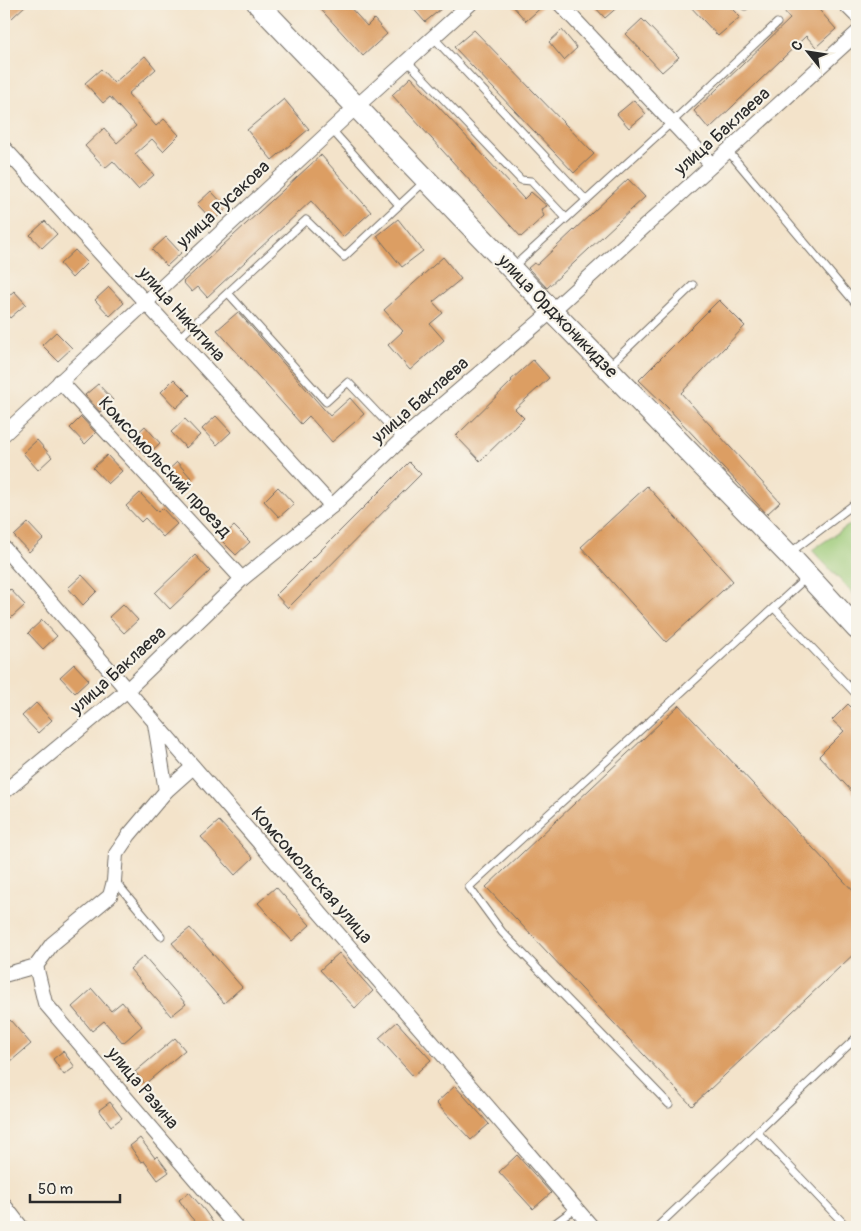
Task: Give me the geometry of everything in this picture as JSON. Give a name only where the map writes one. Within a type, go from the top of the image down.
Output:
[{"type":"main road","name":"улица Орджоникидзе","points":[[258,4],[788,554],[857,630]]},
{"type":"street","name":"улица Русакова","points":[[4,434],[356,106],[470,4]]},
{"type":"street","points":[[560,4],[712,165]]},
{"type":"street","points":[[845,4],[857,16]]},
{"type":"street","name":"улица Баклаева","points":[[4,792],[126,691],[242,579],[332,506],[402,439],[552,311],[857,33]]},
{"type":"street","name":"улица Никитина","points":[[4,148],[332,506]]},
{"type":"street","name":"Комсомольский проезд","points":[[60,381],[242,579]]},
{"type":"street","name":"Комсомольская улица","points":[[4,548],[592,1227]]},
{"type":"street","points":[[155,723],[166,792]]},
{"type":"street","points":[[4,975],[36,966],[52,944],[110,896],[114,881],[116,854],[129,834],[166,792],[193,767]]},
{"type":"street","name":"улица Разина","points":[[36,966],[46,1003],[236,1227]]},
{"type":"street","points":[[4,1205],[21,1227]]},
{"type":"lane","points":[[512,268],[777,23]]},
{"type":"lane","points":[[433,37],[586,200]]},
{"type":"lane","points":[[406,61],[521,180],[531,181],[566,218]]},
{"type":"lane","points":[[332,130],[399,205]]},
{"type":"lane","points":[[728,151],[857,305]]},
{"type":"lane","points":[[179,338],[306,220],[344,257],[427,179]]},
{"type":"lane","points":[[608,367],[693,285]]},
{"type":"lane","points":[[228,293],[326,402],[348,382],[402,439]]},
{"type":"lane","points":[[788,554],[857,502]]},
{"type":"lane","points":[[669,1104],[502,932],[469,887],[808,576]]},
{"type":"lane","points":[[774,608],[857,695]]},
{"type":"lane","points":[[114,881],[161,936]]},
{"type":"lane","points":[[656,1227],[857,1037]]},
{"type":"lane","points":[[757,1132],[847,1227]]},
{"type":"lane","points":[[550,1227],[576,1207]]},
{"type":"green space","points":[[857,520],[857,598],[812,550]]},
{"type":"building","points":[[4,4],[27,4],[12,18],[4,10]]},
{"type":"building","points":[[316,4],[347,4],[367,26],[374,19],[387,34],[363,56]]},
{"type":"building","points":[[409,4],[447,4],[425,22]]},
{"type":"building","points":[[511,4],[545,4],[526,21]]},
{"type":"building","points":[[592,4],[621,4],[605,18]]},
{"type":"building","points":[[688,4],[727,4],[740,17],[718,36]]},
{"type":"building","points":[[777,4],[814,4],[836,29],[816,47],[806,36],[709,129],[694,111],[790,19]]},
{"type":"building","points":[[642,19],[679,57],[662,72],[626,34]]},
{"type":"building","points":[[474,30],[594,154],[574,173],[454,47]]},
{"type":"building","points":[[562,30],[577,48],[564,60],[549,42]]},
{"type":"building","points":[[145,56],[156,69],[128,94],[156,126],[164,119],[179,135],[163,151],[152,139],[135,154],[154,175],[138,189],[113,161],[105,168],[85,146],[104,128],[117,143],[136,126],[110,97],[103,103],[85,83],[101,69],[114,83]]},
{"type":"building","points":[[411,77],[524,199],[531,192],[547,206],[541,209],[544,216],[521,237],[392,95]]},
{"type":"building","points":[[284,99],[309,129],[272,160],[247,130]]},
{"type":"building","points":[[634,100],[646,114],[629,128],[617,114]]},
{"type":"building","points":[[321,155],[371,212],[343,237],[311,201],[207,297],[198,287],[192,292],[183,282]]},
{"type":"building","points":[[628,179],[645,197],[547,288],[528,268],[534,263],[537,265]]},
{"type":"building","points":[[211,191],[227,208],[213,221],[197,204]]},
{"type":"building","points":[[398,219],[423,251],[402,267],[377,236]]},
{"type":"building","points":[[45,221],[57,234],[42,248],[30,235]]},
{"type":"building","points":[[166,237],[181,253],[167,266],[152,250]]},
{"type":"building","points":[[75,250],[87,263],[72,278],[60,264]]},
{"type":"building","points":[[443,257],[461,279],[433,302],[443,313],[430,324],[444,340],[410,370],[388,345],[403,331],[384,310]]},
{"type":"building","points":[[109,287],[124,303],[110,316],[95,300]]},
{"type":"building","points":[[14,291],[26,304],[10,318],[4,311],[4,300]]},
{"type":"building","points":[[719,300],[745,326],[681,393],[780,502],[767,514],[666,406],[639,380]]},
{"type":"building","points":[[238,312],[330,416],[350,398],[364,414],[332,442],[309,416],[301,424],[217,330]]},
{"type":"building","points":[[56,332],[72,348],[58,361],[42,345]]},
{"type":"building","points":[[533,360],[549,378],[515,409],[524,418],[480,461],[456,436]]},
{"type":"building","points":[[174,379],[190,395],[176,408],[161,392]]},
{"type":"building","points":[[98,384],[113,400],[100,412],[85,395]]},
{"type":"building","points":[[216,416],[231,432],[217,445],[202,429]]},
{"type":"building","points":[[81,417],[96,433],[85,444],[70,428]]},
{"type":"building","points":[[185,419],[200,435],[186,448],[171,432]]},
{"type":"building","points":[[145,426],[160,443],[146,456],[131,439]]},
{"type":"building","points":[[37,440],[52,457],[38,470],[23,453]]},
{"type":"building","points":[[107,455],[122,471],[108,484],[93,468]]},
{"type":"building","points":[[177,462],[192,479],[178,492],[163,475]]},
{"type":"building","points":[[409,462],[421,474],[288,608],[276,595]]},
{"type":"building","points":[[647,486],[733,581],[666,642],[581,547]]},
{"type":"building","points":[[278,487],[294,504],[279,517],[264,501]]},
{"type":"building","points":[[140,493],[158,512],[162,508],[177,524],[163,537],[145,518],[141,522],[126,506]]},
{"type":"building","points":[[28,523],[43,539],[29,552],[14,536]]},
{"type":"building","points":[[234,526],[250,542],[236,555],[220,539]]},
{"type":"building","points":[[195,555],[210,571],[170,609],[155,593]]},
{"type":"building","points":[[82,575],[97,591],[83,605],[68,588]]},
{"type":"building","points":[[10,589],[25,605],[11,618],[4,610],[4,595]]},
{"type":"building","points":[[123,604],[138,620],[124,633],[109,617]]},
{"type":"building","points":[[42,620],[57,636],[43,649],[28,633]]},
{"type":"building","points":[[74,664],[89,680],[75,693],[60,677]]},
{"type":"building","points":[[36,703],[52,720],[38,733],[22,716]]},
{"type":"building","points":[[848,704],[857,713],[857,797],[819,756],[844,731],[832,720]]},
{"type":"building","points":[[679,705],[857,895],[857,951],[692,1106],[486,887]]},
{"type":"building","points":[[219,821],[253,858],[235,875],[201,837]]},
{"type":"building","points":[[276,887],[310,925],[292,941],[258,903]]},
{"type":"building","points":[[190,928],[242,987],[224,1003],[172,943]]},
{"type":"building","points":[[339,953],[373,991],[355,1008],[320,970]]},
{"type":"building","points":[[144,956],[186,1004],[171,1016],[130,969]]},
{"type":"building","points":[[92,989],[111,1011],[122,1002],[142,1026],[123,1043],[104,1021],[92,1031],[72,1007]]},
{"type":"building","points":[[10,1020],[31,1044],[4,1067],[4,1025]]},
{"type":"building","points":[[397,1022],[431,1060],[413,1076],[379,1038]]},
{"type":"building","points":[[175,1038],[185,1050],[145,1084],[135,1072]]},
{"type":"building","points":[[63,1051],[75,1067],[64,1075],[53,1059]]},
{"type":"building","points":[[455,1086],[489,1124],[471,1140],[436,1103]]},
{"type":"building","points":[[110,1102],[122,1118],[111,1126],[99,1110]]},
{"type":"building","points":[[140,1138],[155,1158],[157,1156],[169,1172],[158,1180],[144,1161],[141,1162],[130,1146]]},
{"type":"building","points":[[517,1155],[551,1193],[533,1209],[499,1172]]},
{"type":"building","points":[[189,1192],[216,1227],[200,1227],[190,1216],[179,1200]]}]
